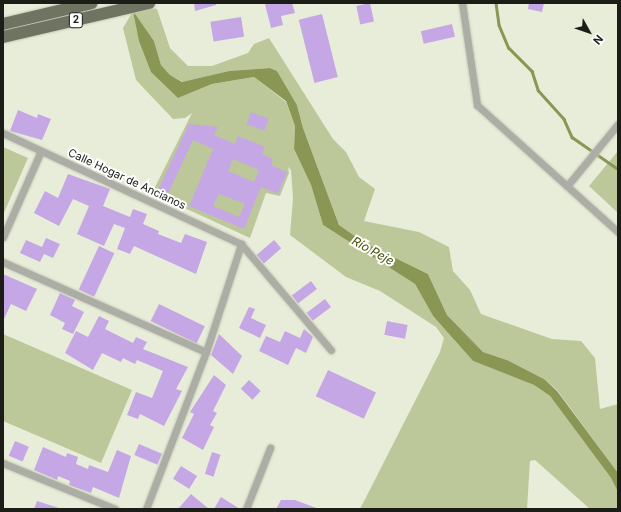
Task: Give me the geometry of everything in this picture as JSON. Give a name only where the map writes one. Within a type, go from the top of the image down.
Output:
[{"type":"highway","name":"2","points":[[3,24],[92,3]]},
{"type":"highway","name":"2","points":[[3,37],[149,3]]},
{"type":"street","points":[[462,3],[477,105],[618,232]]},
{"type":"street","points":[[567,186],[618,124]]},
{"type":"street","name":"Calle Hogar de Ancianos","points":[[3,134],[240,244]]},
{"type":"street","points":[[3,237],[40,150]]},
{"type":"street","points":[[240,244],[331,350]]},
{"type":"street","points":[[146,509],[206,352],[240,244]]},
{"type":"street","points":[[3,262],[206,352]]},
{"type":"street","points":[[246,509],[270,448]]},
{"type":"street","points":[[3,462],[115,509]]},
{"type":"shaded area","points":[[145,7],[157,9],[170,48],[188,66],[212,66],[248,53],[254,44],[269,38],[333,139],[346,152],[359,177],[375,189],[364,221],[419,232],[449,247],[453,271],[470,290],[481,314],[552,339],[581,341],[595,358],[600,409],[618,404],[618,473],[557,390],[544,379],[507,360],[483,352],[447,315],[428,274],[365,243],[339,225],[303,128],[297,105],[277,71],[270,68],[229,71],[183,82],[170,75],[161,65],[154,41],[133,12],[178,98],[212,84],[254,77],[286,102],[295,126],[294,149],[311,185],[323,225],[415,284],[433,316],[473,361],[534,385],[550,396],[611,478],[618,492],[618,509],[590,509],[535,460],[530,461],[527,509],[360,509],[440,352],[444,338],[436,327],[380,291],[346,277],[290,235],[293,198],[291,170],[288,167],[289,173],[280,196],[266,193],[250,238],[152,193],[192,113],[185,118],[173,119],[136,80],[123,28],[133,11]]},
{"type":"shaded area","points":[[3,147],[28,158],[3,215]]},
{"type":"shaded area","points":[[618,151],[618,213],[589,186]]},
{"type":"shaded area","points":[[3,334],[132,390],[101,463],[3,421]]},
{"type":"water","name":"Río Peje","points":[[133,11],[154,41],[161,65],[170,75],[182,82],[229,71],[270,68],[277,71],[297,105],[303,128],[339,225],[365,243],[428,274],[447,315],[483,352],[507,360],[544,379],[557,391],[618,473],[618,492],[611,478],[550,396],[534,385],[473,361],[433,316],[415,284],[323,225],[311,185],[294,149],[295,126],[286,101],[254,77],[212,84],[178,98],[151,72],[139,41]]},
{"type":"building","points":[[194,3],[216,3],[216,5],[195,11]]},
{"type":"building","points":[[292,3],[295,13],[281,16],[283,25],[271,28],[265,4]]},
{"type":"building","points":[[370,3],[374,22],[360,24],[356,6]]},
{"type":"building","points":[[529,3],[544,3],[542,12],[528,9]]},
{"type":"building","points":[[322,14],[338,77],[314,83],[299,20]]},
{"type":"building","points":[[241,17],[244,37],[214,42],[210,22]]},
{"type":"building","points":[[452,24],[455,37],[424,44],[421,31]]},
{"type":"building","points":[[18,110],[37,118],[38,114],[51,119],[42,140],[10,131]]},
{"type":"building","points":[[251,112],[269,119],[264,131],[246,124]]},
{"type":"building","points":[[189,124],[218,127],[214,135],[235,144],[238,136],[265,147],[262,154],[273,159],[271,165],[287,172],[278,194],[261,187],[244,229],[189,206],[213,149],[193,140],[167,196],[157,192]],"holes":[[[233,159],[259,170],[254,182],[228,171]],[[219,194],[245,204],[239,217],[213,206]]]},
{"type":"building","points":[[68,174],[110,189],[103,206],[130,217],[133,209],[147,214],[143,224],[159,231],[158,234],[181,243],[185,234],[207,242],[196,274],[134,246],[130,254],[117,249],[125,228],[114,224],[104,246],[77,234],[89,206],[73,199],[59,226],[34,213],[45,191],[58,198]]},
{"type":"building","points":[[46,238],[60,244],[53,258],[44,254],[40,262],[20,253],[26,240],[42,247]]},
{"type":"building","points":[[274,240],[281,248],[264,263],[257,255]]},
{"type":"building","points":[[99,246],[114,253],[94,297],[79,290]]},
{"type":"building","points":[[3,274],[37,289],[26,311],[11,304],[3,321]]},
{"type":"building","points":[[311,281],[317,289],[298,303],[292,295]]},
{"type":"building","points":[[60,293],[75,300],[72,306],[84,312],[73,334],[62,329],[65,323],[50,315]]},
{"type":"building","points":[[325,299],[331,307],[313,321],[307,313]]},
{"type":"building","points":[[159,304],[205,326],[197,343],[151,321]]},
{"type":"building","points":[[249,307],[255,309],[251,318],[266,325],[260,338],[239,328]]},
{"type":"building","points":[[99,316],[109,321],[105,329],[133,343],[136,337],[147,342],[143,349],[188,367],[176,389],[182,391],[164,426],[140,414],[138,419],[127,415],[136,392],[152,398],[163,371],[137,360],[135,364],[123,358],[121,362],[102,353],[93,370],[65,353],[76,331],[88,337]]},
{"type":"building","points":[[387,321],[408,325],[405,339],[384,335]]},
{"type":"building","points":[[304,329],[313,337],[306,353],[296,348],[288,365],[259,351],[266,336],[280,342],[285,331],[300,338]]},
{"type":"building","points":[[219,334],[242,356],[233,374],[211,355]]},
{"type":"building","points":[[328,370],[376,392],[364,419],[316,396]]},
{"type":"building","points":[[214,375],[226,385],[213,411],[217,413],[210,425],[214,427],[203,450],[182,438],[194,414],[190,412]]},
{"type":"building","points":[[249,380],[261,391],[253,400],[241,389]]},
{"type":"building","points":[[15,441],[29,447],[23,462],[9,456]]},
{"type":"building","points":[[139,444],[162,454],[157,465],[134,455]]},
{"type":"building","points":[[43,447],[66,457],[67,453],[78,457],[76,464],[88,469],[89,465],[108,472],[117,450],[131,456],[119,498],[93,487],[91,493],[69,485],[70,481],[58,476],[57,480],[34,470]]},
{"type":"building","points":[[212,452],[221,455],[213,477],[205,474]]},
{"type":"building","points":[[181,466],[197,476],[189,489],[173,479]]},
{"type":"building","points":[[191,494],[209,509],[178,509]]},
{"type":"building","points":[[221,497],[240,509],[214,509]]},
{"type":"building","points":[[281,500],[295,500],[319,509],[276,509]]},
{"type":"building","points":[[37,501],[59,508],[34,509]]},
{"type":"waterway","points":[[496,3],[499,25],[509,48],[532,71],[538,90],[564,119],[572,137],[618,169]]}]
